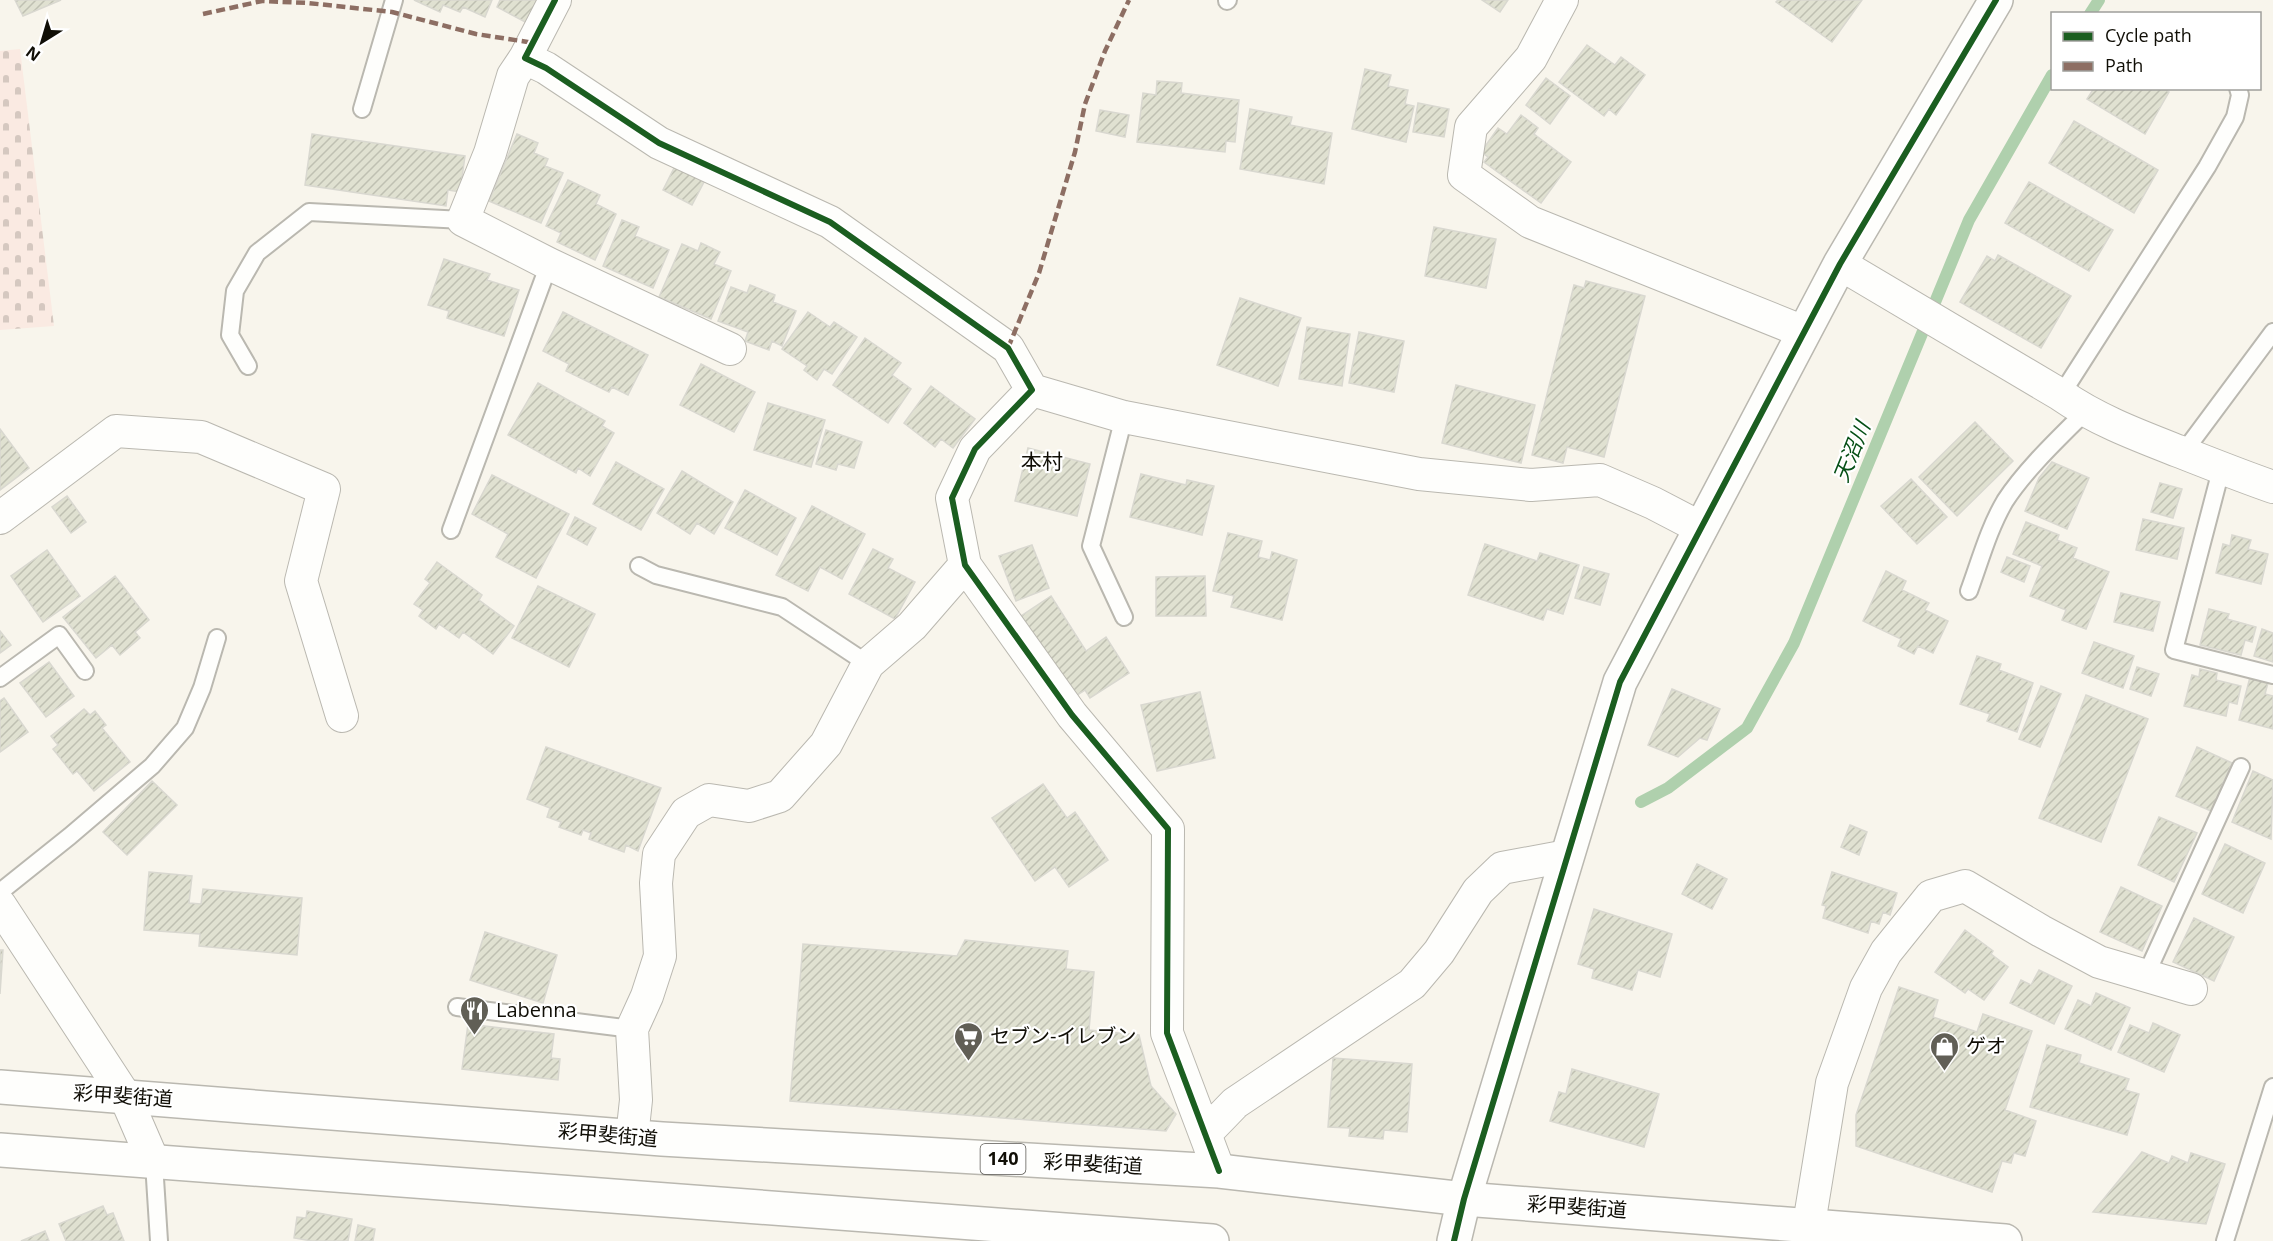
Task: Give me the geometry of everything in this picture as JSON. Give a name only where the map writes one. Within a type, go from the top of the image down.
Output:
[{"type":"main road","points":[[1455,1241],[1464,1199],[1620,682],[1840,264],[1996,0]]},
{"type":"main road","name":"彩甲斐街道","points":[[0,1087],[632,1137],[1219,1171],[1464,1199],[2005,1241]]},
{"type":"main road","points":[[0,1150],[1115,1237],[1212,1241]]},
{"type":"street","points":[[555,0],[513,76],[489,153],[463,220],[549,264],[730,349]]},
{"type":"street","points":[[1562,0],[1531,58],[1471,127],[1464,175],[1530,222],[1804,332]]},
{"type":"street","points":[[525,58],[546,68],[659,143],[830,222],[1008,348],[1032,390],[1124,417],[1419,474],[1531,484],[1600,480],[1653,503],[1701,528]]},
{"type":"street","points":[[1840,264],[2073,404],[2122,429],[2222,470],[2273,487]]},
{"type":"street","points":[[1032,390],[975,449],[952,498],[965,565],[1072,715],[1168,829],[1167,1034],[1219,1171]]},
{"type":"street","points":[[0,518],[116,431],[201,437],[324,489],[301,581],[342,716]]},
{"type":"street","points":[[632,1137],[636,1100],[633,1029],[660,956],[656,883],[659,854],[686,813],[709,801],[749,806],[780,796],[826,744],[868,664],[912,626],[965,565]]},
{"type":"street","points":[[1205,1134],[1235,1103],[1412,984],[1440,952],[1478,891],[1502,868],[1567,856]]},
{"type":"street","points":[[1809,1224],[1832,1083],[1866,988],[1886,952],[1931,896],[1965,886],[2099,962],[2191,989]]},
{"type":"street","points":[[0,905],[125,1096],[154,1163]]},
{"type":"lane","points":[[362,109],[394,0]]},
{"type":"lane","points":[[1970,591],[1992,527],[2006,500],[2043,455],[2073,404],[2235,117],[2240,95],[2239,90]]},
{"type":"lane","points":[[248,366],[231,335],[235,291],[257,253],[309,212],[463,220]]},
{"type":"lane","points":[[451,530],[549,264]]},
{"type":"lane","points":[[2183,453],[2273,332]]},
{"type":"lane","points":[[1124,417],[1091,546],[1124,617]]},
{"type":"lane","points":[[2222,470],[2174,650],[2273,675]]},
{"type":"lane","points":[[639,566],[656,574],[782,607],[868,664]]},
{"type":"lane","points":[[0,678],[59,635],[85,671]]},
{"type":"lane","points":[[0,892],[152,766],[185,728],[202,688],[217,638]]},
{"type":"lane","points":[[2145,977],[2241,767]]},
{"type":"lane","points":[[458,1007],[633,1029]]},
{"type":"lane","points":[[2225,1241],[2273,1087]]},
{"type":"lane","points":[[154,1163],[159,1241]]},
{"type":"green space","points":[[20,49],[54,326],[0,330],[0,51]]},
{"type":"building","points":[[15,0],[61,0],[23,16]]},
{"type":"building","points":[[414,0],[492,0],[485,17],[463,7],[460,12],[443,5],[440,12]]},
{"type":"building","points":[[500,0],[542,0],[529,24],[497,7]]},
{"type":"building","points":[[1482,0],[1508,0],[1500,12]]},
{"type":"building","points":[[1778,0],[1862,0],[1832,42],[1776,2]]},
{"type":"building","points":[[1587,45],[1615,65],[1621,57],[1645,75],[1616,115],[1609,109],[1604,116],[1559,82]]},
{"type":"building","points":[[1365,69],[1391,75],[1388,86],[1408,90],[1405,104],[1414,106],[1406,142],[1352,129]]},
{"type":"building","points":[[1546,78],[1570,96],[1550,124],[1526,105]]},
{"type":"building","points":[[1157,81],[1182,83],[1181,93],[1239,100],[1235,142],[1226,141],[1225,152],[1137,142],[1143,93],[1156,95]]},
{"type":"building","points":[[2093,90],[2166,90],[2169,92],[2145,134],[2087,99]]},
{"type":"building","points":[[1418,103],[1449,109],[1444,137],[1413,132]]},
{"type":"building","points":[[1250,109],[1292,117],[1290,125],[1332,133],[1324,184],[1240,169]]},
{"type":"building","points":[[1100,110],[1129,115],[1125,137],[1096,131]]},
{"type":"building","points":[[1521,115],[1538,128],[1534,134],[1571,162],[1541,203],[1484,162],[1488,157],[1481,152],[1498,128],[1507,134]]},
{"type":"building","points":[[2074,121],[2158,170],[2134,213],[2049,163]]},
{"type":"building","points":[[312,134],[465,156],[460,192],[448,190],[446,206],[305,185]]},
{"type":"building","points":[[517,134],[538,143],[534,153],[548,159],[545,166],[563,173],[541,223],[489,201]]},
{"type":"building","points":[[675,166],[704,182],[692,205],[663,190]]},
{"type":"building","points":[[568,180],[600,195],[596,204],[616,214],[595,260],[557,242],[561,233],[546,226]]},
{"type":"building","points":[[2029,182],[2113,230],[2089,271],[2005,223]]},
{"type":"building","points":[[622,220],[639,227],[635,236],[669,250],[653,288],[603,266]]},
{"type":"building","points":[[1434,227],[1496,239],[1486,288],[1425,276]]},
{"type":"building","points":[[701,243],[720,252],[714,264],[731,271],[711,319],[659,297],[682,244],[698,251]]},
{"type":"building","points":[[1998,255],[2071,296],[2041,348],[1960,302],[1987,256],[1995,261]]},
{"type":"building","points":[[444,259],[490,274],[487,280],[519,290],[504,336],[447,318],[449,311],[428,305]]},
{"type":"building","points":[[1586,281],[1645,296],[1604,457],[1567,447],[1563,463],[1532,455],[1574,285],[1584,288]]},
{"type":"building","points":[[750,285],[775,295],[773,302],[796,311],[782,346],[772,341],[769,350],[745,341],[748,332],[718,321],[731,287],[747,293]]},
{"type":"building","points":[[1240,298],[1301,318],[1278,386],[1217,365]]},
{"type":"building","points":[[563,312],[648,355],[628,395],[612,387],[609,392],[566,371],[569,364],[543,351]]},
{"type":"building","points":[[808,312],[830,327],[834,322],[857,337],[832,374],[824,369],[817,380],[804,370],[807,366],[782,349]]},
{"type":"building","points":[[1307,327],[1350,334],[1342,386],[1299,379]]},
{"type":"building","points":[[1359,332],[1404,341],[1394,392],[1349,383]]},
{"type":"building","points":[[865,338],[901,363],[892,375],[911,389],[888,423],[833,385]]},
{"type":"building","points":[[701,364],[755,392],[734,432],[680,405]]},
{"type":"building","points":[[538,383],[605,421],[602,426],[614,433],[590,476],[578,468],[576,473],[508,435]]},
{"type":"building","points":[[1456,385],[1535,405],[1521,463],[1442,443]]},
{"type":"building","points":[[931,386],[975,419],[953,448],[941,439],[935,447],[904,423]]},
{"type":"building","points":[[768,403],[825,420],[811,467],[754,450]]},
{"type":"building","points":[[1975,422],[2013,461],[1957,516],[1919,477]]},
{"type":"building","points":[[0,429],[29,468],[0,490]]},
{"type":"building","points":[[826,430],[862,442],[854,468],[838,464],[836,470],[816,464]]},
{"type":"building","points":[[1028,448],[1090,464],[1077,516],[1015,501]]},
{"type":"building","points":[[616,462],[664,489],[641,530],[593,504]]},
{"type":"building","points":[[2052,462],[2089,478],[2067,529],[2025,511],[2039,478]]},
{"type":"building","points":[[682,471],[733,502],[714,534],[697,523],[690,534],[657,513]]},
{"type":"building","points":[[1141,474],[1186,485],[1187,480],[1214,486],[1202,535],[1130,517]]},
{"type":"building","points":[[492,475],[569,514],[536,578],[496,557],[508,534],[472,514]]},
{"type":"building","points":[[1911,479],[1947,517],[1917,544],[1881,506]]},
{"type":"building","points":[[2160,483],[2182,489],[2173,518],[2151,512]]},
{"type":"building","points":[[745,490],[796,518],[777,555],[725,528]]},
{"type":"building","points":[[67,496],[86,522],[71,533],[52,507]]},
{"type":"building","points":[[812,506],[865,534],[842,579],[820,567],[808,591],[776,575]]},
{"type":"building","points":[[575,517],[596,528],[587,545],[567,534]]},
{"type":"building","points":[[2143,519],[2184,528],[2177,559],[2136,550]]},
{"type":"building","points":[[2026,522],[2059,535],[2057,540],[2077,548],[2073,558],[2109,572],[2086,629],[2062,620],[2066,610],[2030,596],[2042,566],[2013,554]]},
{"type":"building","points":[[1228,533],[1262,541],[1258,557],[1270,560],[1272,552],[1297,560],[1282,620],[1231,607],[1234,596],[1213,591]]},
{"type":"building","points":[[2232,535],[2251,540],[2248,549],[2268,554],[2261,584],[2216,573],[2223,544],[2230,546]]},
{"type":"building","points":[[1485,544],[1537,561],[1540,553],[1579,565],[1563,614],[1547,609],[1543,620],[1468,595]]},
{"type":"building","points":[[1032,545],[1049,588],[1016,601],[999,556]]},
{"type":"building","points":[[873,549],[893,559],[888,568],[915,582],[895,619],[849,594]]},
{"type":"building","points":[[47,550],[80,596],[43,622],[11,576]]},
{"type":"building","points":[[2007,557],[2030,566],[2024,582],[2001,572]]},
{"type":"building","points":[[437,562],[482,595],[479,600],[514,626],[493,654],[463,632],[459,638],[439,624],[436,629],[419,616],[423,610],[414,604],[430,583],[425,579]]},
{"type":"building","points":[[1584,567],[1609,574],[1600,605],[1575,598]]},
{"type":"building","points":[[1886,571],[1906,581],[1902,590],[1929,603],[1925,610],[1948,621],[1933,653],[1918,646],[1914,654],[1898,646],[1901,639],[1863,621]]},
{"type":"building","points":[[115,576],[149,620],[135,632],[140,638],[120,655],[112,645],[96,658],[63,617]]},
{"type":"building","points":[[1205,576],[1206,616],[1156,616],[1156,577]]},
{"type":"building","points":[[538,586],[595,614],[569,667],[512,638]]},
{"type":"building","points":[[2121,593],[2160,602],[2153,631],[2114,622]]},
{"type":"building","points":[[1051,596],[1086,651],[1106,637],[1129,673],[1090,698],[1085,690],[1071,699],[1018,618]]},
{"type":"building","points":[[2209,609],[2229,614],[2227,619],[2256,627],[2252,642],[2245,640],[2241,655],[2200,645]]},
{"type":"building","points":[[2262,629],[2273,633],[2273,662],[2254,656]]},
{"type":"building","points":[[0,631],[11,645],[0,653]]},
{"type":"building","points":[[2094,642],[2134,656],[2123,688],[2082,673]]},
{"type":"building","points":[[1977,656],[2001,664],[1999,670],[2033,683],[2017,732],[1987,721],[1990,714],[1960,704]]},
{"type":"building","points":[[49,662],[74,696],[46,717],[20,683]]},
{"type":"building","points":[[2137,667],[2159,674],[2151,696],[2130,689]]},
{"type":"building","points":[[2200,669],[2217,673],[2216,680],[2241,686],[2237,704],[2229,702],[2226,716],[2184,706],[2192,675],[2199,677]]},
{"type":"building","points":[[2250,677],[2268,683],[2265,694],[2273,696],[2273,729],[2239,720]]},
{"type":"building","points":[[2041,686],[2061,694],[2040,747],[2019,739]]},
{"type":"building","points":[[1672,689],[1720,709],[1707,740],[1700,738],[1678,757],[1648,745]]},
{"type":"building","points":[[1200,692],[1215,758],[1157,771],[1141,705]]},
{"type":"building","points":[[2086,695],[2148,719],[2101,842],[2039,818]]},
{"type":"building","points":[[4,698],[28,732],[0,752],[0,701]]},
{"type":"building","points":[[84,709],[90,715],[95,711],[106,725],[102,728],[130,762],[94,791],[77,771],[73,774],[53,749],[58,745],[51,736]]},
{"type":"building","points":[[546,747],[661,788],[638,851],[626,845],[624,852],[589,839],[591,833],[583,830],[581,835],[559,827],[561,822],[547,817],[550,808],[527,799]]},
{"type":"building","points":[[2197,747],[2232,763],[2211,811],[2176,796]]},
{"type":"building","points":[[2253,771],[2273,780],[2271,839],[2232,822]]},
{"type":"building","points":[[152,781],[177,805],[127,855],[103,832]]},
{"type":"building","points":[[1043,784],[1067,818],[1075,812],[1108,860],[1069,887],[1055,867],[1035,881],[992,818]]},
{"type":"building","points":[[2159,817],[2197,833],[2174,882],[2138,865]]},
{"type":"building","points":[[1850,825],[1867,832],[1859,855],[1841,847]]},
{"type":"building","points":[[2225,844],[2265,863],[2243,913],[2202,894]]},
{"type":"building","points":[[1697,864],[1727,879],[1712,909],[1682,894]]},
{"type":"building","points":[[149,872],[192,876],[189,903],[201,904],[203,889],[302,898],[297,955],[199,946],[200,934],[144,930]]},
{"type":"building","points":[[1832,872],[1897,893],[1890,915],[1883,912],[1879,924],[1871,921],[1868,933],[1823,918],[1826,906],[1822,905]]},
{"type":"building","points":[[2121,887],[2162,906],[2142,951],[2100,932]]},
{"type":"building","points":[[1594,909],[1672,934],[1660,977],[1638,970],[1632,990],[1592,978],[1594,969],[1578,964]]},
{"type":"building","points":[[2194,918],[2234,937],[2214,981],[2173,962]]},
{"type":"building","points":[[1965,930],[1993,951],[1991,954],[2008,967],[1984,1000],[1968,989],[1965,993],[1935,972]]},
{"type":"building","points":[[485,932],[557,955],[543,1003],[470,980]]},
{"type":"building","name":"セブン-イレブン","points":[[965,940],[1068,951],[1066,969],[1094,972],[1089,1030],[1139,1035],[1151,1086],[1176,1114],[1166,1131],[790,1101],[803,944],[957,956]]},
{"type":"building","points":[[0,950],[3,950],[0,994]]},
{"type":"building","points":[[2039,970],[2072,986],[2054,1024],[2010,1003],[2021,980],[2031,985]]},
{"type":"building","name":"ゲオ","points":[[1899,987],[1938,1000],[1933,1017],[1977,1032],[1983,1014],[2032,1031],[2005,1110],[2036,1121],[2025,1156],[2014,1153],[2011,1163],[2002,1161],[1992,1192],[1856,1146],[1856,1115]]},
{"type":"building","points":[[2096,993],[2130,1008],[2111,1050],[2065,1029],[2078,1000],[2091,1006]]},
{"type":"building","points":[[2153,1023],[2180,1035],[2164,1072],[2118,1052],[2130,1025],[2149,1033]]},
{"type":"building","points":[[468,1024],[554,1034],[551,1058],[560,1059],[558,1080],[462,1069]]},
{"type":"building","points":[[2047,1045],[2081,1055],[2079,1063],[2129,1079],[2125,1090],[2139,1094],[2127,1135],[2030,1107]]},
{"type":"building","points":[[1333,1058],[1412,1064],[1407,1132],[1384,1130],[1383,1139],[1349,1136],[1350,1128],[1328,1127]]},
{"type":"building","points":[[1572,1069],[1659,1094],[1644,1147],[1550,1121],[1559,1092],[1566,1094]]},
{"type":"building","points":[[2142,1152],[2169,1163],[2172,1156],[2188,1163],[2191,1153],[2225,1164],[2206,1224],[2093,1212]]},
{"type":"building","points":[[103,1206],[107,1215],[113,1213],[124,1241],[66,1241],[59,1224]]},
{"type":"building","points":[[307,1211],[352,1219],[348,1241],[312,1241],[294,1238],[297,1217],[306,1218]]},
{"type":"building","points":[[358,1225],[375,1229],[373,1241],[355,1241]]},
{"type":"building","points":[[45,1231],[49,1241],[21,1241]]},
{"type":"waterway","name":"天沼川","points":[[2091,12],[2099,0]]},
{"type":"waterway","name":"天沼川","points":[[1641,802],[1668,788],[1747,728],[1794,643],[1969,220],[2051,77]]},
{"type":"marked path","points":[[1008,348],[1039,273],[1075,152],[1085,104],[1105,51],[1129,0]]},
{"type":"marked path","points":[[203,14],[262,1],[308,3],[392,12],[476,34],[534,43]]},
{"type":"cycle path","points":[[555,0],[525,58],[546,68],[659,143],[830,222],[1008,348],[1032,390],[975,449],[952,498],[965,565],[1072,715],[1168,829],[1167,1033],[1219,1171]]},
{"type":"cycle path","points":[[1454,1241],[1464,1199],[1620,682],[1840,264],[1996,0]]},
{"type":"place","name":"Labenna","points":[[475,1036]]},
{"type":"place","name":"セブン-イレブン","points":[[969,1062]]},
{"type":"place","name":"ゲオ","points":[[1945,1072]]},
{"type":"district","name":"本村","points":[[1042,462]]}]
